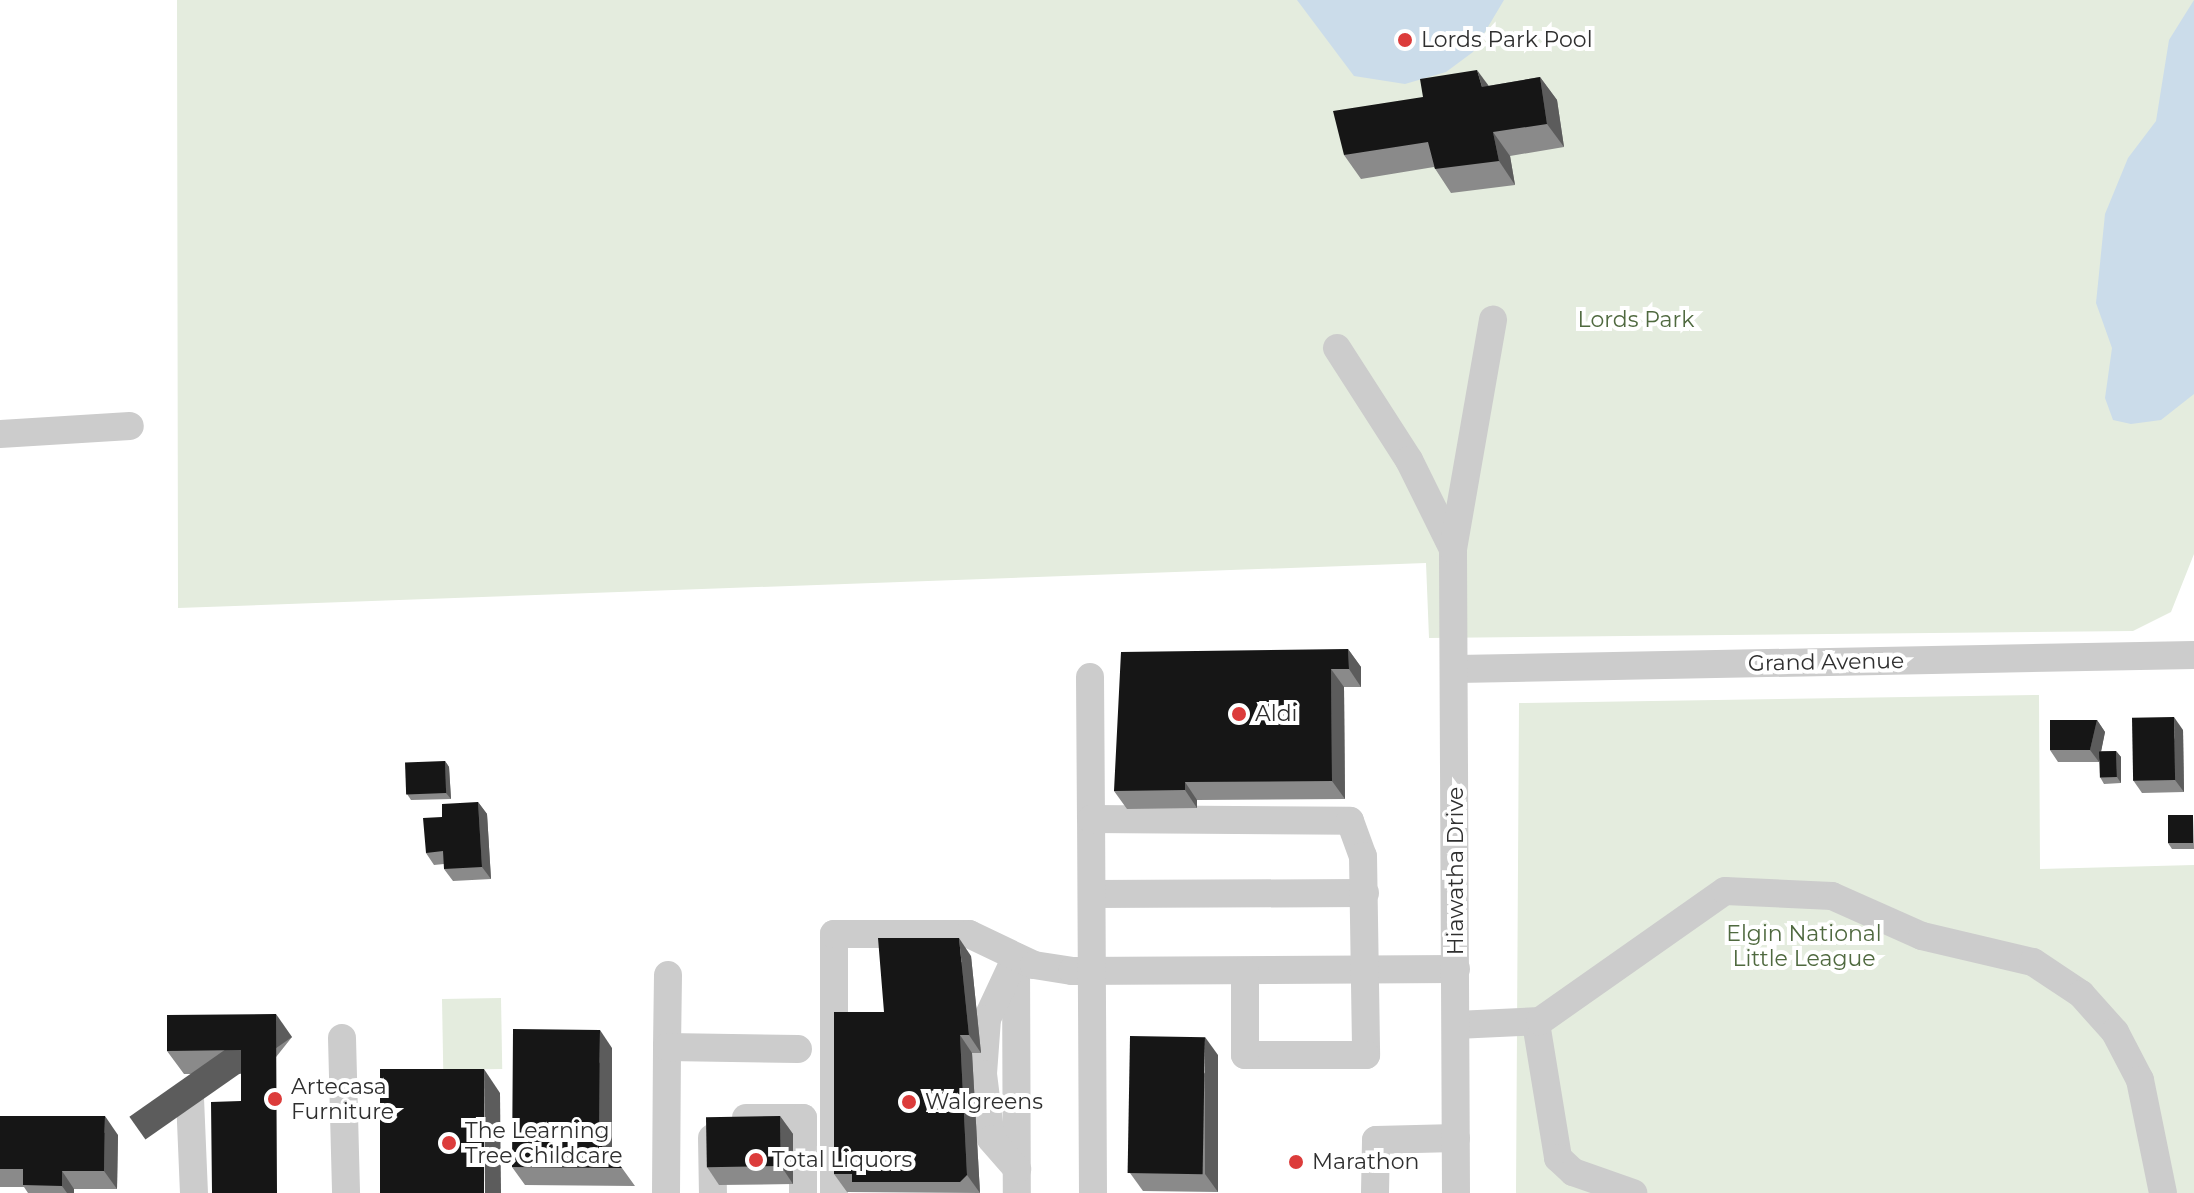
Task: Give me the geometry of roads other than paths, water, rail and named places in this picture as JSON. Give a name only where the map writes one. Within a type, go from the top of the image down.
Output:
[{"type":"street","name":"Hiawatha Drive","points":[[1456,1193],[1457,669],[1453,549],[1493,319]]},
{"type":"street","name":"Hiawatha Drive","points":[[1337,348],[1409,460],[1453,549]]},
{"type":"street","points":[[0,434],[130,426]]},
{"type":"street","name":"Grand Avenue","points":[[1457,669],[2192,647]]},
{"type":"street","points":[[1090,677],[1093,1193]]},
{"type":"street","points":[[1091,819],[1344,818],[1362,846],[1367,970],[1366,1055],[1245,1055],[1245,971]]},
{"type":"street","points":[[1456,1025],[1536,1023],[1718,894],[1755,888],[1839,898],[1922,936],[2033,962],[2081,994],[2135,1068],[2163,1193]]},
{"type":"street","points":[[1092,894],[1365,893]]},
{"type":"street","points":[[834,1193],[834,934],[969,934],[1042,968],[1092,971],[1456,969]]},
{"type":"street","points":[[1016,957],[987,1019],[983,1074],[991,1139],[1017,1181]]},
{"type":"street","points":[[666,1193],[668,975]]},
{"type":"street","points":[[1536,1023],[1558,1158],[1573,1172],[1633,1193]]},
{"type":"street","points":[[342,1038],[346,1193]]},
{"type":"street","points":[[667,1047],[798,1049]]},
{"type":"street","points":[[190,1098],[194,1193]]},
{"type":"street","points":[[713,1193],[712,1118],[803,1118],[803,1193]]},
{"type":"street","points":[[1375,1193],[1376,1140],[1456,1138]]},
{"type":"water","name":"Lords Park Pool","points":[[1297,0],[1504,0],[1473,52],[1446,72],[1405,84],[1354,76]]},
{"type":"water","points":[[2194,0],[2194,394],[2161,420],[2131,424],[2113,420],[2105,398],[2112,348],[2096,303],[2105,214],[2128,158],[2156,121],[2169,40]]},
{"type":"place","name":"Lords Park Pool","points":[[1405,40]]},
{"type":"place","name":"Aldi","points":[[1239,714]]},
{"type":"place","name":"Artecasa Furniture","points":[[275,1099]]},
{"type":"place","name":"Walgreens","points":[[909,1102]]},
{"type":"place","name":"The Learning Tree Childcare","points":[[449,1143]]},
{"type":"place","name":"Total Liquors","points":[[756,1160]]},
{"type":"place","name":"Marathon","points":[[1296,1162]]},
{"type":"park label","name":"Lords Park","points":[[1636,320]]},
{"type":"park label","name":"Elgin National Little League","points":[[1804,946]]}]
